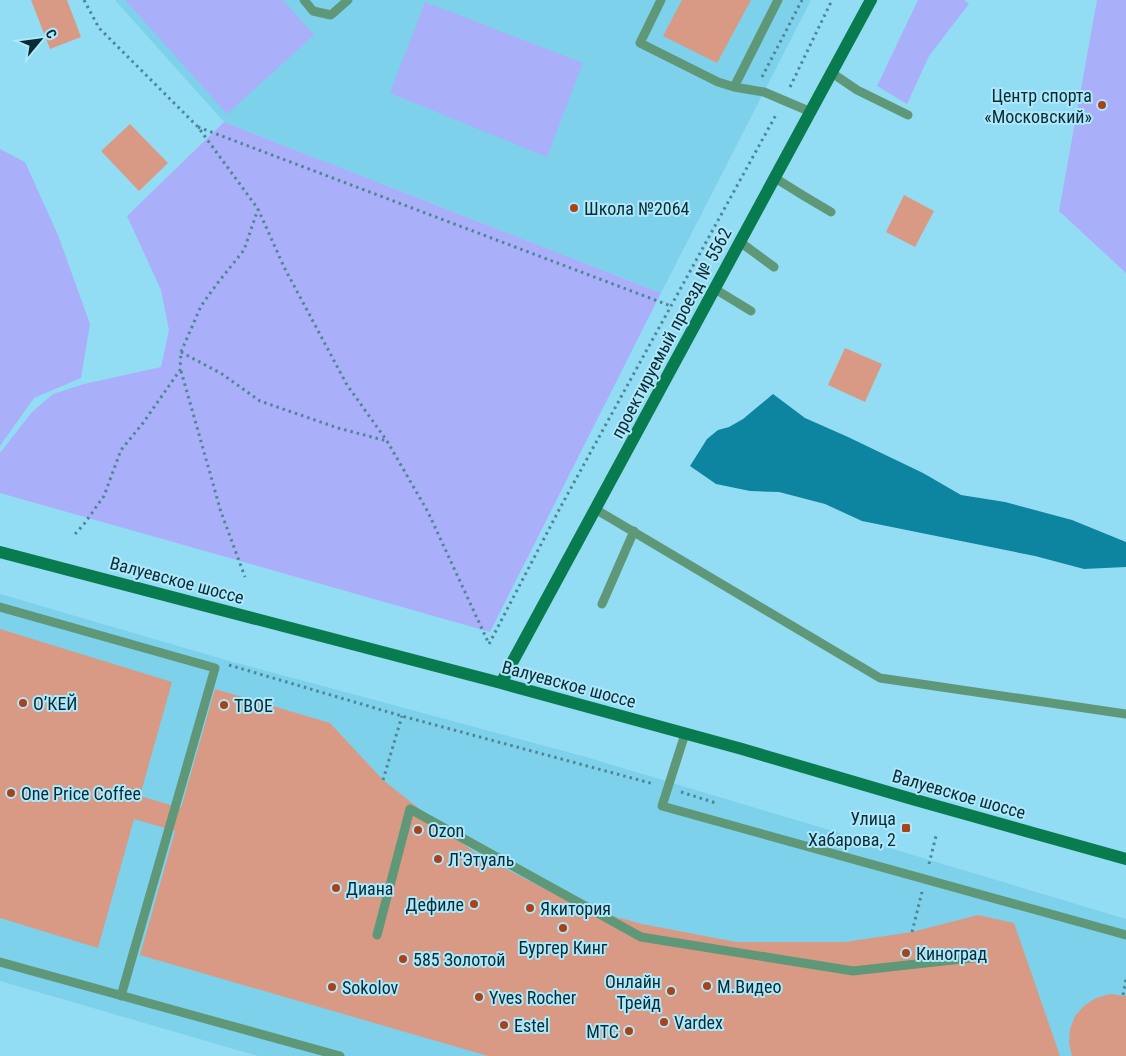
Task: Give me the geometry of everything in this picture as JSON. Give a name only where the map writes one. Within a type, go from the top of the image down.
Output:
[{"type":"main road","name":"проектируемый проезд № 5562","points":[[501,683],[871,0]]},
{"type":"main road","name":"Валуевское шоссе","points":[[0,552],[501,683],[742,749],[1126,859]]},
{"type":"lane","points":[[304,0],[313,11],[332,15],[348,0]]},
{"type":"lane","points":[[661,0],[640,43],[718,82],[764,92],[811,112]]},
{"type":"lane","points":[[734,87],[778,0]]},
{"type":"lane","points":[[832,73],[857,90],[908,115]]},
{"type":"lane","points":[[775,178],[832,212]]},
{"type":"lane","points":[[740,242],[774,267]]},
{"type":"lane","points":[[715,289],[751,311]]},
{"type":"lane","points":[[595,509],[880,678],[1126,714]]},
{"type":"lane","points":[[602,604],[634,531]]},
{"type":"lane","points":[[0,607],[219,666],[121,996]]},
{"type":"lane","points":[[685,734],[662,806],[1126,934]]},
{"type":"lane","points":[[377,935],[410,808],[641,937],[853,971],[980,957]]},
{"type":"lane","points":[[0,962],[340,1056]]},
{"type":"path","points":[[84,0],[99,28],[198,127],[258,209],[284,267],[347,385],[387,441],[428,512],[489,644],[560,508],[783,101],[832,0]]},
{"type":"path","points":[[755,91],[802,0]]},
{"type":"path","points":[[198,127],[671,306]]},
{"type":"path","points":[[245,577],[221,512],[180,370],[181,352],[201,306],[244,250],[258,209]]},
{"type":"path","points":[[181,352],[222,374],[260,401],[338,428],[387,441]]},
{"type":"path","points":[[75,534],[104,496],[121,450],[143,423],[180,370]]},
{"type":"path","points":[[219,666],[667,788],[725,806]]},
{"type":"path","points":[[383,780],[402,716]]},
{"type":"path","points":[[1124,995],[1126,979]]},
{"type":"shaded area","name":"Школа №2064","points":[[115,0],[811,0],[661,293],[224,122]]},
{"type":"shaded area","points":[[125,0],[283,0],[314,35],[227,114]]},
{"type":"shaded area","points":[[918,0],[964,0],[969,4],[929,56],[907,104],[877,86]]},
{"type":"shaded area","name":"Центр спорта «Московский»","points":[[1097,0],[1126,0],[1126,273],[1059,211]]},
{"type":"shaded area","points":[[425,2],[583,63],[547,157],[390,93]]},
{"type":"shaded area","points":[[224,122],[661,293],[490,632],[0,493],[0,453],[32,412],[53,394],[84,384],[161,367],[169,330],[161,290],[127,216]]},
{"type":"shaded area","points":[[0,149],[25,162],[58,235],[90,324],[81,378],[34,398],[0,446]]},
{"type":"shaded area","points":[[773,394],[805,418],[923,473],[961,495],[1005,502],[1072,520],[1126,542],[1126,567],[1084,569],[1035,556],[862,521],[825,504],[779,492],[750,491],[716,484],[690,466],[707,439],[718,430],[729,427],[743,419]]},
{"type":"shaded area","points":[[0,594],[226,660],[586,757],[1126,919],[1126,1056],[258,1056],[0,981]]},
{"type":"building","points":[[31,0],[67,0],[81,37],[50,49]]},
{"type":"building","points":[[682,0],[751,0],[717,63],[663,36]]},
{"type":"building","points":[[130,124],[168,163],[139,191],[101,151]]},
{"type":"building","points":[[904,195],[934,211],[915,247],[886,232]]},
{"type":"building","points":[[845,348],[882,364],[865,402],[828,385]]},
{"type":"building","points":[[0,629],[172,682],[140,796],[181,808],[215,689],[330,723],[383,780],[475,853],[580,907],[642,924],[736,942],[845,942],[912,932],[978,915],[1014,923],[1060,1056],[488,1056],[140,955],[175,831],[134,819],[98,948],[0,918]]},
{"type":"building","points":[[1110,994],[1126,996],[1126,1056],[1072,1056],[1069,1043],[1070,1029],[1075,1016],[1085,1005],[1096,998]]},
{"type":"place","name":"Центр спорта «Московский»","points":[[1102,105]]},
{"type":"place","name":"Школа №2064","points":[[574,208]]},
{"type":"place","name":"О’КЕЙ","points":[[23,703]]},
{"type":"place","name":"ТВОЕ","points":[[224,705]]},
{"type":"place","name":"One Price Coffee","points":[[11,793]]},
{"type":"place","name":"Улица Хабарова, 2","points":[[906,828]]},
{"type":"place","name":"Ozon","points":[[418,830]]},
{"type":"place","name":"Л'Этуаль","points":[[438,859]]},
{"type":"place","name":"Диана","points":[[336,888]]},
{"type":"place","name":"Дефиле","points":[[474,904]]},
{"type":"place","name":"Якитория","points":[[530,908]]},
{"type":"place","name":"Бургер Кинг","points":[[563,928]]},
{"type":"place","name":"Киноград","points":[[906,953]]},
{"type":"place","name":"585 Золотой","points":[[403,959]]},
{"type":"place","name":"М.Видео","points":[[707,986]]},
{"type":"place","name":"Sokolov","points":[[332,987]]},
{"type":"place","name":"Онлайн Трейд","points":[[671,991]]},
{"type":"place","name":"Yves Rocher","points":[[479,997]]},
{"type":"place","name":"Vardex","points":[[664,1022]]},
{"type":"place","name":"Estel","points":[[504,1025]]},
{"type":"place","name":"МТС","points":[[629,1031]]}]
